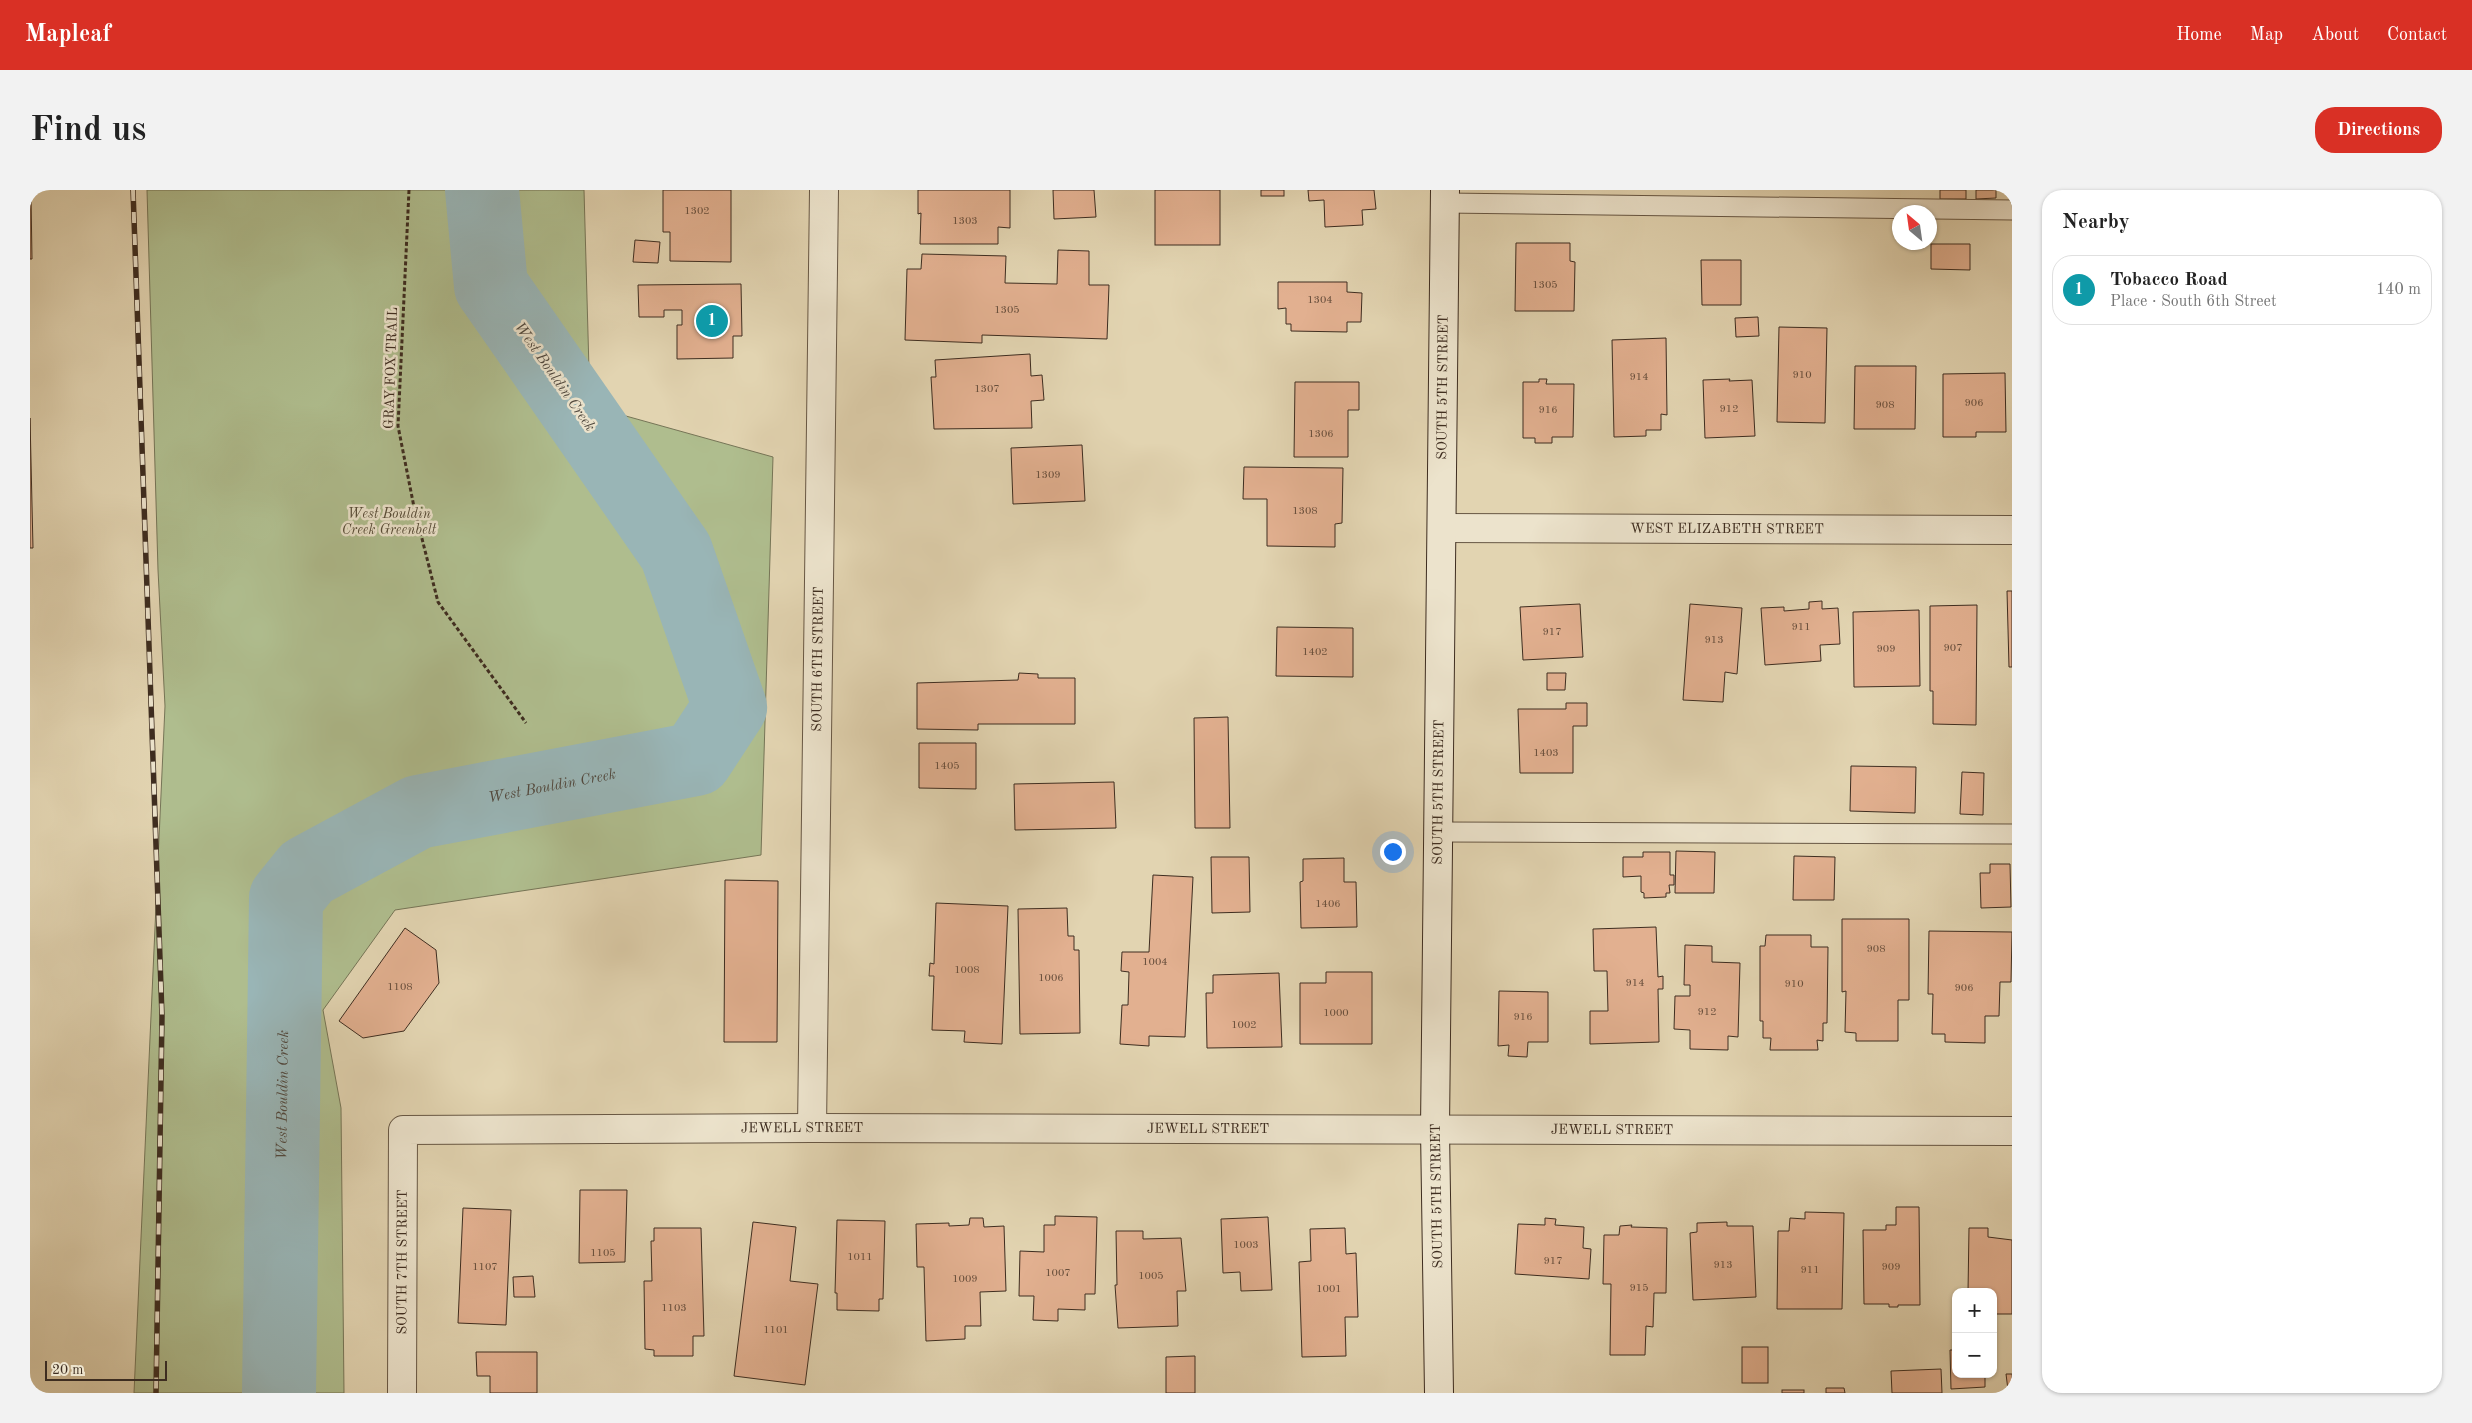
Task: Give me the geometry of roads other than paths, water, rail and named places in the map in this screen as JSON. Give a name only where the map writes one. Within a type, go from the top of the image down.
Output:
[{"type":"street","name":"SOUTH 6TH STREET","points":[[812,1128],[824,190]]},
{"type":"street","name":"SOUTH 5TH STREET","points":[[1439,1393],[1435,1129],[1440,832],[1445,197]]},
{"type":"street","name":"WEST ELIZABETH STREET","points":[[1442,528],[2012,530]]},
{"type":"street","name":"JEWELL STREET","points":[[403,1130],[812,1128],[2012,1131]]},
{"type":"street","name":"SOUTH 7TH STREET","points":[[402,1393],[403,1130]]},
{"type":"lane","points":[[1445,197],[2012,210]]},
{"type":"lane","points":[[1440,832],[2012,834]]},
{"type":"waterway","name":"West Bouldin Creek","points":[[279,1393],[286,898],[307,872],[418,812],[696,759],[730,707],[676,552],[491,286],[482,190]]},
{"type":"railway","points":[[133,190],[162,1016],[156,1393]]},
{"type":"place","name":"Tobacco Road","points":[[712,321]]},
{"type":"park label","name":"West Bouldin Creek Greenbelt","points":[[389,522]]}]
